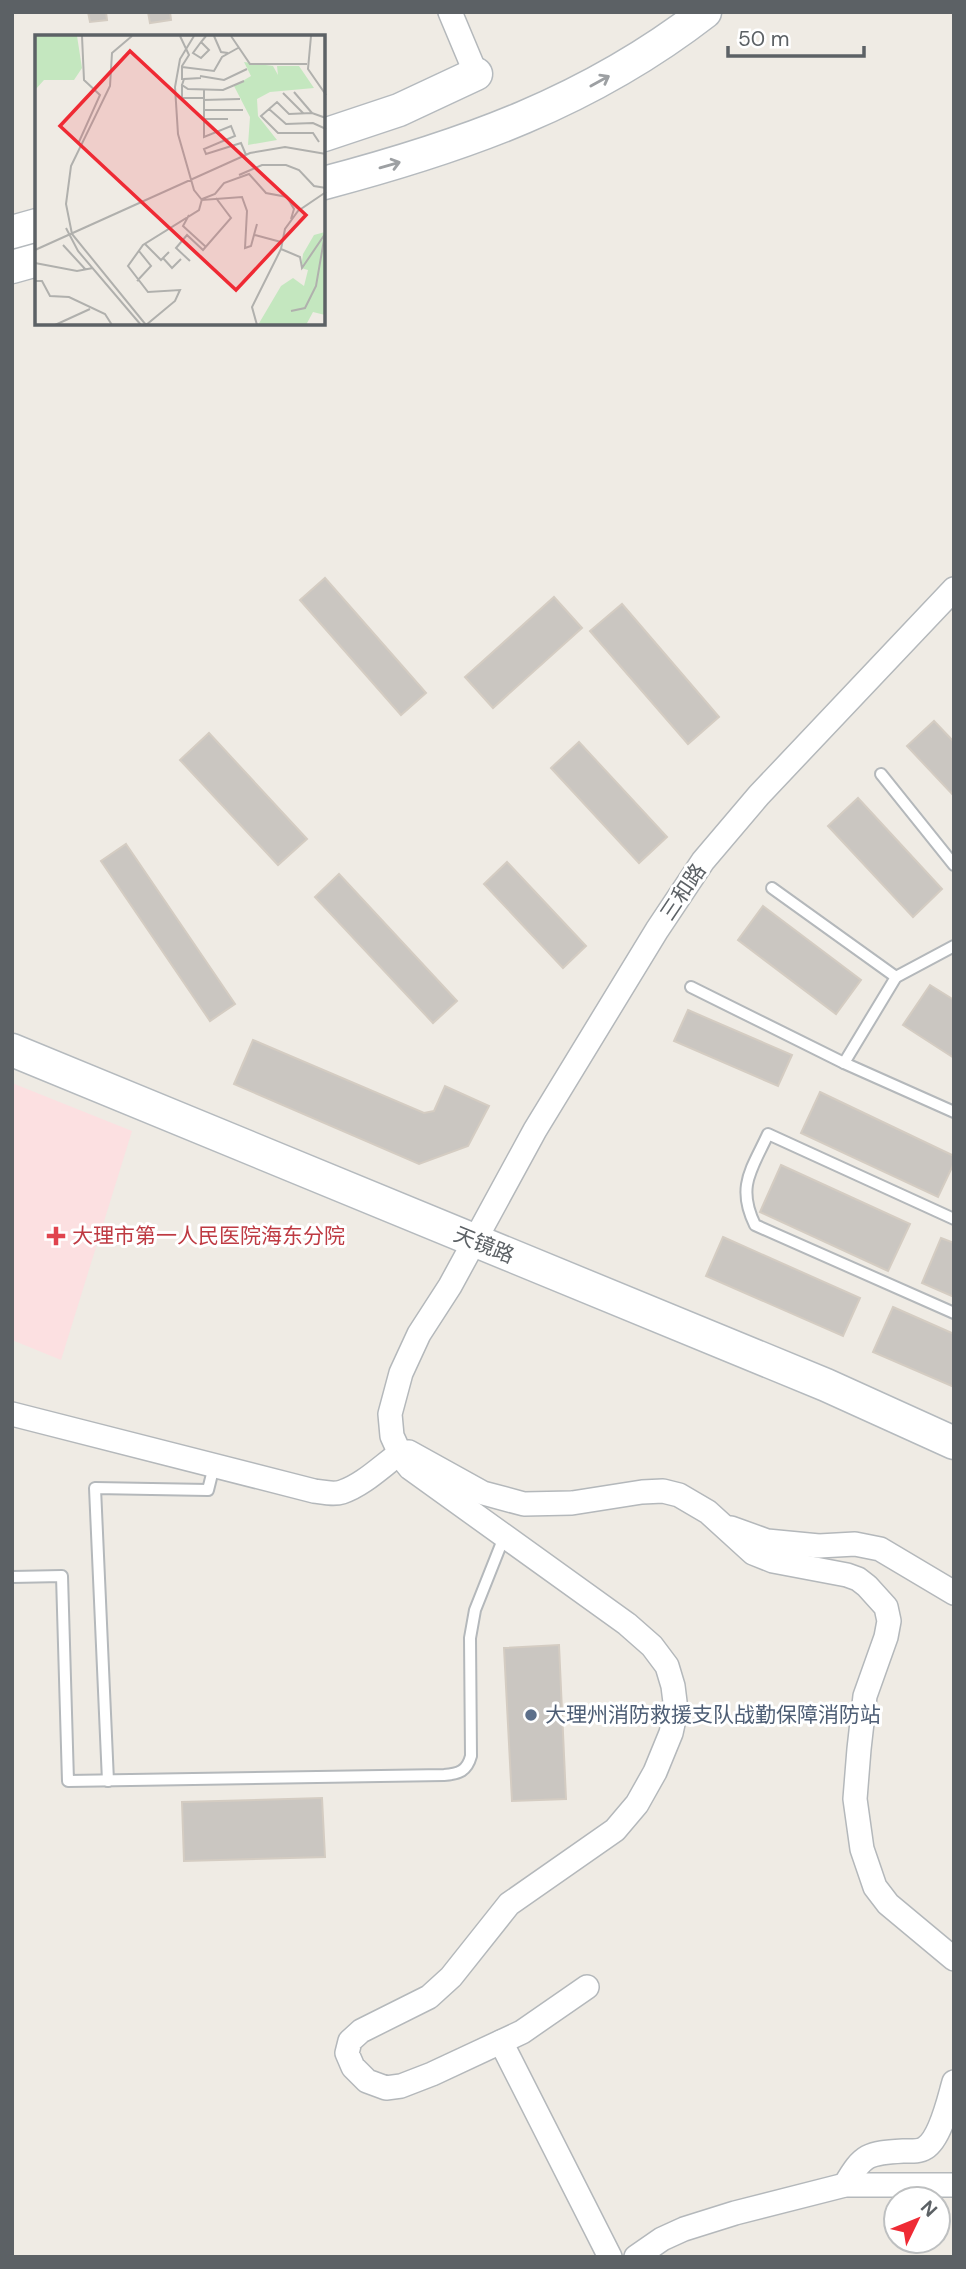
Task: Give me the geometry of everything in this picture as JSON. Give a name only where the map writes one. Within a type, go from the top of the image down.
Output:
[{"type":"street","points":[[326,134],[399,110],[476,74],[450,12]]},
{"type":"street","points":[[326,182],[424,156],[482,136],[536,113],[641,58],[705,12]]},
{"type":"street","points":[[12,232],[35,226]]},
{"type":"street","points":[[12,267],[35,261]]},
{"type":"street","name":"三和路","points":[[400,1453],[392,1436],[390,1414],[401,1373],[419,1334],[475,1241],[535,1130],[650,941],[703,861],[759,795],[954,589]]},
{"type":"street","name":"天镜路","points":[[12,1050],[826,1385],[954,1443]]},
{"type":"street","points":[[12,1414],[330,1493],[342,1492],[352,1487],[400,1453],[408,1452],[483,1493],[524,1504],[572,1503],[663,1491],[690,1500],[752,1553],[773,1561],[858,1579],[886,1607],[889,1621],[865,1696],[855,1799],[862,1849],[875,1887],[888,1904],[954,1959]]},
{"type":"street","points":[[400,1453],[410,1468],[432,1486],[627,1625],[652,1646],[667,1666],[676,1710],[671,1733],[655,1772],[636,1804],[615,1830],[509,1904],[451,1977],[429,1997],[360,2031],[350,2041],[347,2053],[353,2067],[367,2081],[386,2088],[401,2086],[522,2032],[587,1987]]},
{"type":"street","points":[[722,1525],[767,1541],[819,1546],[855,1544],[880,1549],[954,1593]]},
{"type":"street","points":[[501,2042],[610,2257]]},
{"type":"street","points":[[845,2185],[854,2170],[868,2156],[875,2153],[916,2151],[930,2143],[945,2113],[954,2082]]},
{"type":"street","points":[[636,2257],[684,2228],[845,2185],[954,2185]]},
{"type":"lane","points":[[881,774],[954,865]]},
{"type":"lane","points":[[772,888],[895,978]]},
{"type":"lane","points":[[844,1063],[895,978],[954,947]]},
{"type":"lane","points":[[691,987],[844,1063],[954,1112]]},
{"type":"lane","points":[[954,1219],[768,1134],[745,1182],[747,1210],[755,1225],[954,1312]]},
{"type":"lane","points":[[108,1781],[96,1488],[208,1490],[214,1465]]},
{"type":"lane","points":[[12,1577],[62,1576],[68,1782],[444,1775],[462,1772],[468,1766],[471,1756],[470,1638],[475,1609],[504,1537]]},
{"type":"shaded area","name":"大理市第一人民医院海东分院","points":[[12,1083],[132,1131],[61,1360],[12,1340]]},
{"type":"building","points":[[88,12],[106,12],[107,20],[90,22]]},
{"type":"building","points":[[148,12],[170,12],[171,20],[150,23]]},
{"type":"building","points":[[325,578],[426,693],[401,715],[300,600]]},
{"type":"building","points":[[554,597],[582,628],[493,708],[465,677]]},
{"type":"building","points":[[622,604],[719,717],[688,744],[590,631]]},
{"type":"building","points":[[934,721],[954,742],[954,796],[907,746]]},
{"type":"building","points":[[209,733],[307,839],[278,865],[180,760]]},
{"type":"building","points":[[579,742],[667,837],[639,863],[551,768]]},
{"type":"building","points":[[858,798],[942,889],[913,917],[828,826]]},
{"type":"building","points":[[126,844],[235,1004],[210,1021],[101,861]]},
{"type":"building","points":[[507,862],[586,946],[563,968],[484,884]]},
{"type":"building","points":[[339,874],[457,1001],[433,1023],[315,897]]},
{"type":"building","points":[[763,906],[861,980],[836,1014],[738,940]]},
{"type":"building","points":[[930,985],[954,1000],[954,1058],[903,1025]]},
{"type":"building","points":[[688,1010],[792,1055],[778,1086],[674,1041]]},
{"type":"building","points":[[253,1040],[424,1113],[434,1111],[445,1086],[489,1106],[468,1146],[419,1164],[234,1084]]},
{"type":"building","points":[[820,1092],[954,1156],[954,1163],[938,1197],[801,1133]]},
{"type":"building","points":[[781,1165],[910,1224],[888,1271],[760,1212]]},
{"type":"building","points":[[723,1237],[860,1298],[843,1336],[706,1276]]},
{"type":"building","points":[[941,1238],[954,1243],[954,1297],[922,1283]]},
{"type":"building","points":[[893,1307],[954,1334],[954,1387],[873,1352]]},
{"type":"building","points":[[559,1645],[566,1799],[512,1801],[504,1648]]},
{"type":"building","points":[[322,1798],[325,1857],[184,1861],[182,1802]]},
{"type":"place","name":"大理市第一人民医院海东分院","points":[[56,1236]]},
{"type":"place","name":"大理州消防救援支队战勤保障消防站","points":[[531,1715]]}]
